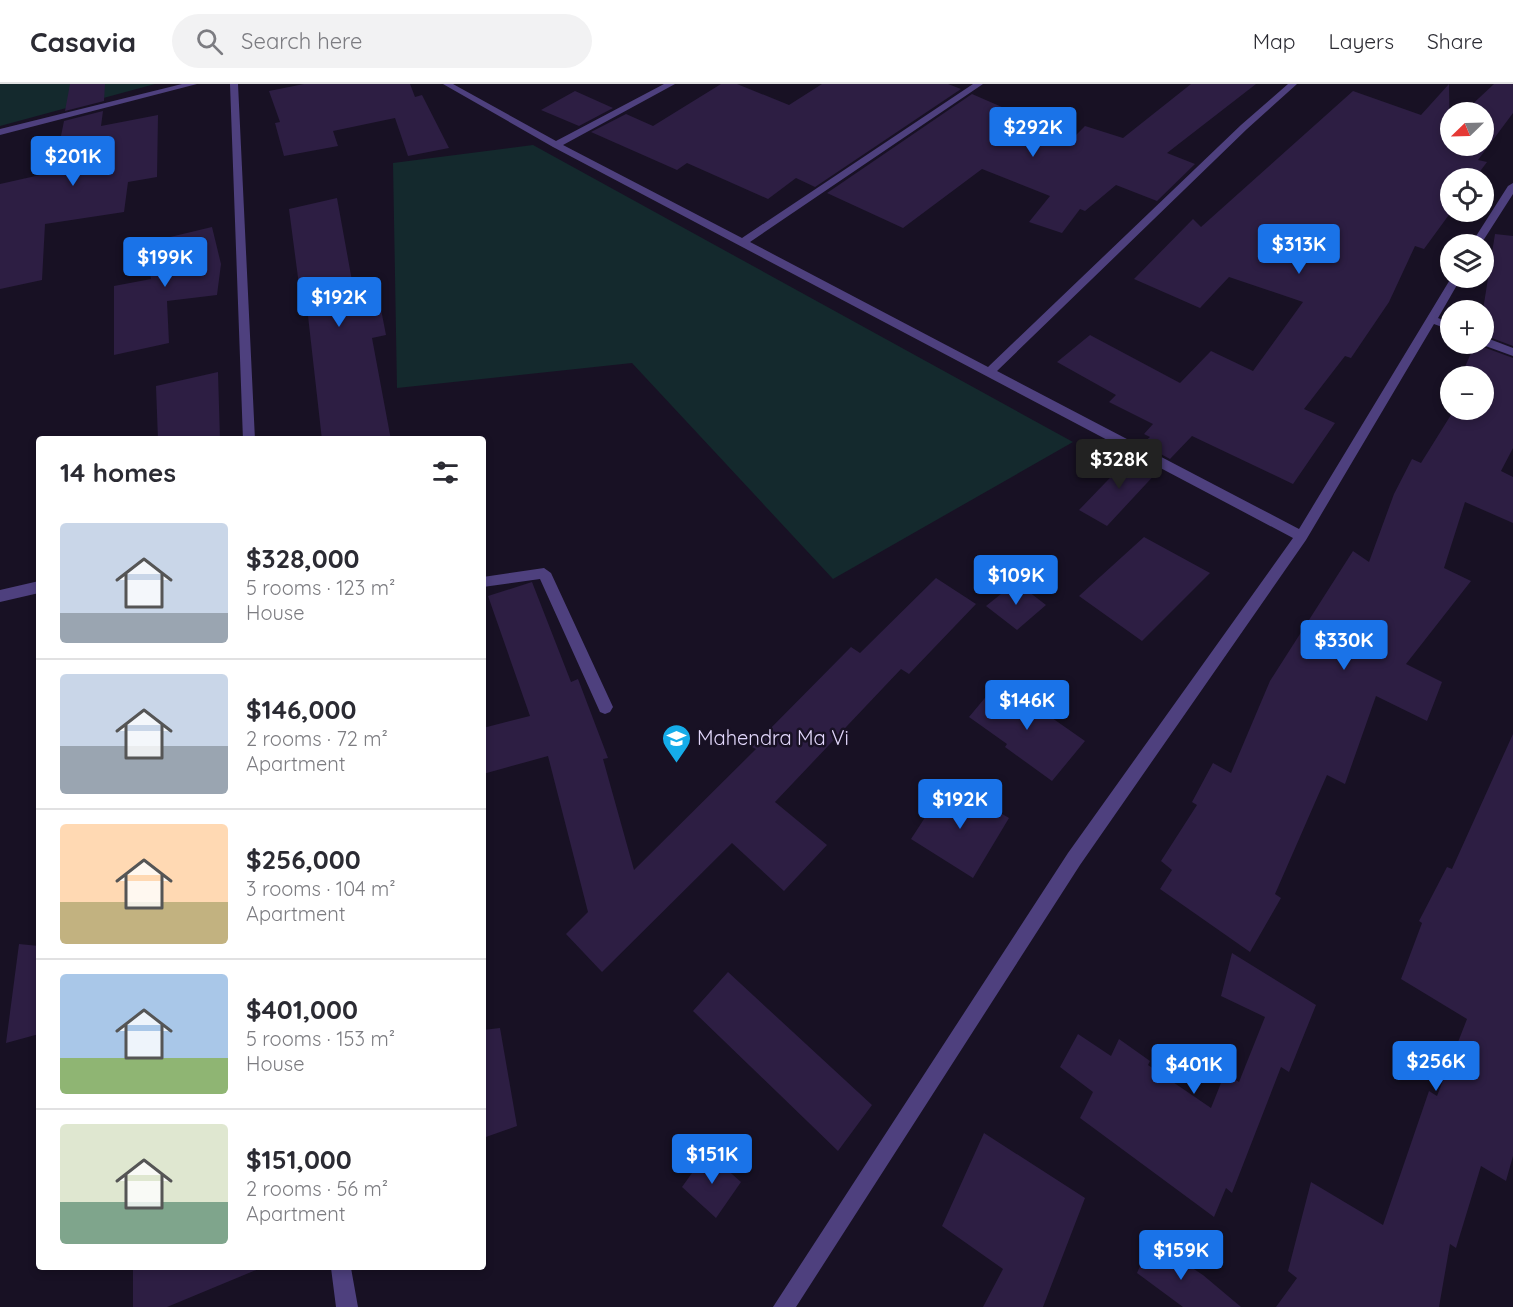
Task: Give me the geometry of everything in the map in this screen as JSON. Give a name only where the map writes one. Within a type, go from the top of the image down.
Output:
[{"type":"street","points":[[0,132],[193,84]]},
{"type":"street","points":[[234,84],[249,436]]},
{"type":"street","points":[[447,84],[556,145],[1301,536]]},
{"type":"street","points":[[556,145],[671,84]]},
{"type":"street","points":[[742,242],[979,84]]},
{"type":"street","points":[[990,371],[1293,84]]},
{"type":"street","points":[[1482,234],[1513,186]]},
{"type":"street","points":[[784,1307],[1074,859],[1301,536],[1450,288]]},
{"type":"street","points":[[1431,319],[1440,323]]},
{"type":"street","points":[[1494,344],[1513,352]]},
{"type":"street","points":[[486,582],[544,573],[605,707]]},
{"type":"street","points":[[0,596],[36,587]]},
{"type":"street","points":[[341,1270],[347,1307]]},
{"type":"green space","points":[[0,84],[155,84],[0,126]]},
{"type":"green space","points":[[533,145],[1073,442],[833,579],[632,363],[397,388],[393,163]]},
{"type":"building","points":[[70,84],[105,84],[104,101],[65,111]]},
{"type":"building","points":[[304,84],[410,84],[415,97],[422,95],[449,148],[408,156],[395,118],[333,131],[338,146],[284,156],[275,123],[280,122],[269,91]]},
{"type":"building","points":[[721,84],[737,84],[789,105],[822,84],[948,84],[961,89],[815,187],[796,178],[768,199],[687,163],[677,170],[591,132],[626,114],[653,126]]},
{"type":"building","points":[[1191,84],[1256,84],[1167,153],[1195,164],[1157,201],[1116,185],[1085,211],[1080,209],[1062,233],[1029,222],[1050,196],[982,169],[903,228],[827,193],[972,94],[1073,138],[1085,126],[1123,138]]},
{"type":"building","points":[[1449,84],[1449,102],[1440,102],[1440,156],[1481,156],[1478,160],[1487,162],[1482,168],[1440,168],[1440,222],[1444,222],[1424,249],[1415,246],[1389,302],[1351,358],[1345,356],[1304,409],[1335,423],[1293,484],[1192,436],[1170,459],[1142,444],[1150,437],[1144,434],[1153,424],[1109,402],[1116,395],[1057,362],[1090,335],[1180,383],[1211,351],[1253,371],[1303,302],[1229,277],[1200,308],[1134,279],[1193,219],[1201,227],[1353,91],[1421,115]]},
{"type":"building","points":[[1494,84],[1513,84],[1513,113],[1494,139],[1494,102],[1475,102]]},
{"type":"building","points":[[575,91],[613,108],[579,126],[541,110]]},
{"type":"building","points":[[103,111],[101,126],[158,115],[157,177],[128,182],[124,212],[45,224],[42,280],[0,289],[0,184],[49,173],[44,139],[61,136],[64,121]]},
{"type":"building","points":[[337,198],[356,303],[379,299],[386,335],[372,338],[390,436],[322,436],[307,307],[302,308],[289,209]]},
{"type":"building","points":[[212,227],[221,264],[217,295],[167,301],[169,343],[114,355],[114,286],[151,279],[145,243]]},
{"type":"building","points":[[1495,234],[1513,236],[1513,346],[1494,339],[1494,300],[1485,300],[1486,288],[1494,288]]},
{"type":"building","points":[[1494,351],[1513,358],[1513,448],[1501,471],[1513,477],[1513,523],[1465,502],[1444,568],[1471,581],[1406,664],[1442,682],[1427,721],[1376,696],[1345,784],[1327,775],[1275,894],[1281,898],[1250,952],[1160,889],[1172,870],[1161,861],[1197,805],[1192,802],[1213,763],[1231,773],[1270,681],[1353,551],[1369,562],[1394,494],[1412,459],[1421,463],[1448,420],[1494,420],[1494,366],[1465,366],[1471,354],[1494,354]]},
{"type":"building","points":[[218,372],[220,436],[158,436],[156,386]]},
{"type":"building","points":[[1132,455],[1159,470],[1107,526],[1079,510]]},
{"type":"building","points":[[1144,537],[1210,573],[1142,641],[1079,596]]},
{"type":"building","points":[[936,578],[976,604],[909,674],[901,669],[775,802],[827,845],[784,891],[732,843],[602,972],[566,934],[588,912],[548,756],[486,773],[486,727],[530,716],[488,596],[532,582],[571,682],[578,679],[608,758],[603,759],[634,870],[756,749],[752,747],[851,647],[860,653]]},
{"type":"building","points":[[1016,582],[1046,605],[1017,630],[986,606]]},
{"type":"building","points":[[999,681],[1085,741],[1052,781],[1005,747],[1007,744],[969,717]]},
{"type":"building","points":[[1513,734],[1513,1156],[1506,1181],[1481,1166],[1456,1248],[1450,1244],[1439,1307],[1276,1307],[1297,1278],[1288,1271],[1311,1182],[1383,1225],[1429,1091],[1437,1096],[1467,1019],[1401,979],[1422,923],[1419,921],[1447,867],[1452,869]]},
{"type":"building","points":[[948,782],[1009,818],[973,878],[911,839]]},
{"type":"building","points":[[19,944],[36,946],[36,1035],[6,1043]]},
{"type":"building","points":[[1232,953],[1316,1005],[1289,1072],[1281,1067],[1232,1193],[1226,1188],[1214,1217],[1080,1118],[1093,1092],[1060,1067],[1078,1034],[1111,1056],[1119,1039],[1150,1061],[1148,1065],[1211,1108],[1225,1073],[1239,1082],[1265,1017],[1221,996]]},
{"type":"building","points":[[728,972],[872,1105],[838,1151],[693,1011]]},
{"type":"building","points":[[500,1028],[517,1126],[486,1137],[486,1030]]},
{"type":"building","points":[[984,1133],[1085,1198],[1043,1307],[983,1307],[1003,1269],[942,1226]]},
{"type":"building","points":[[707,1152],[741,1182],[716,1218],[682,1187]]},
{"type":"building","points":[[1151,1241],[1203,1275],[1241,1307],[1183,1307],[1137,1273]]},
{"type":"building","points":[[133,1270],[256,1270],[167,1307],[133,1307]]},
{"type":"place","name":"Mahendra Ma Vi","points":[[676,764]]}]
